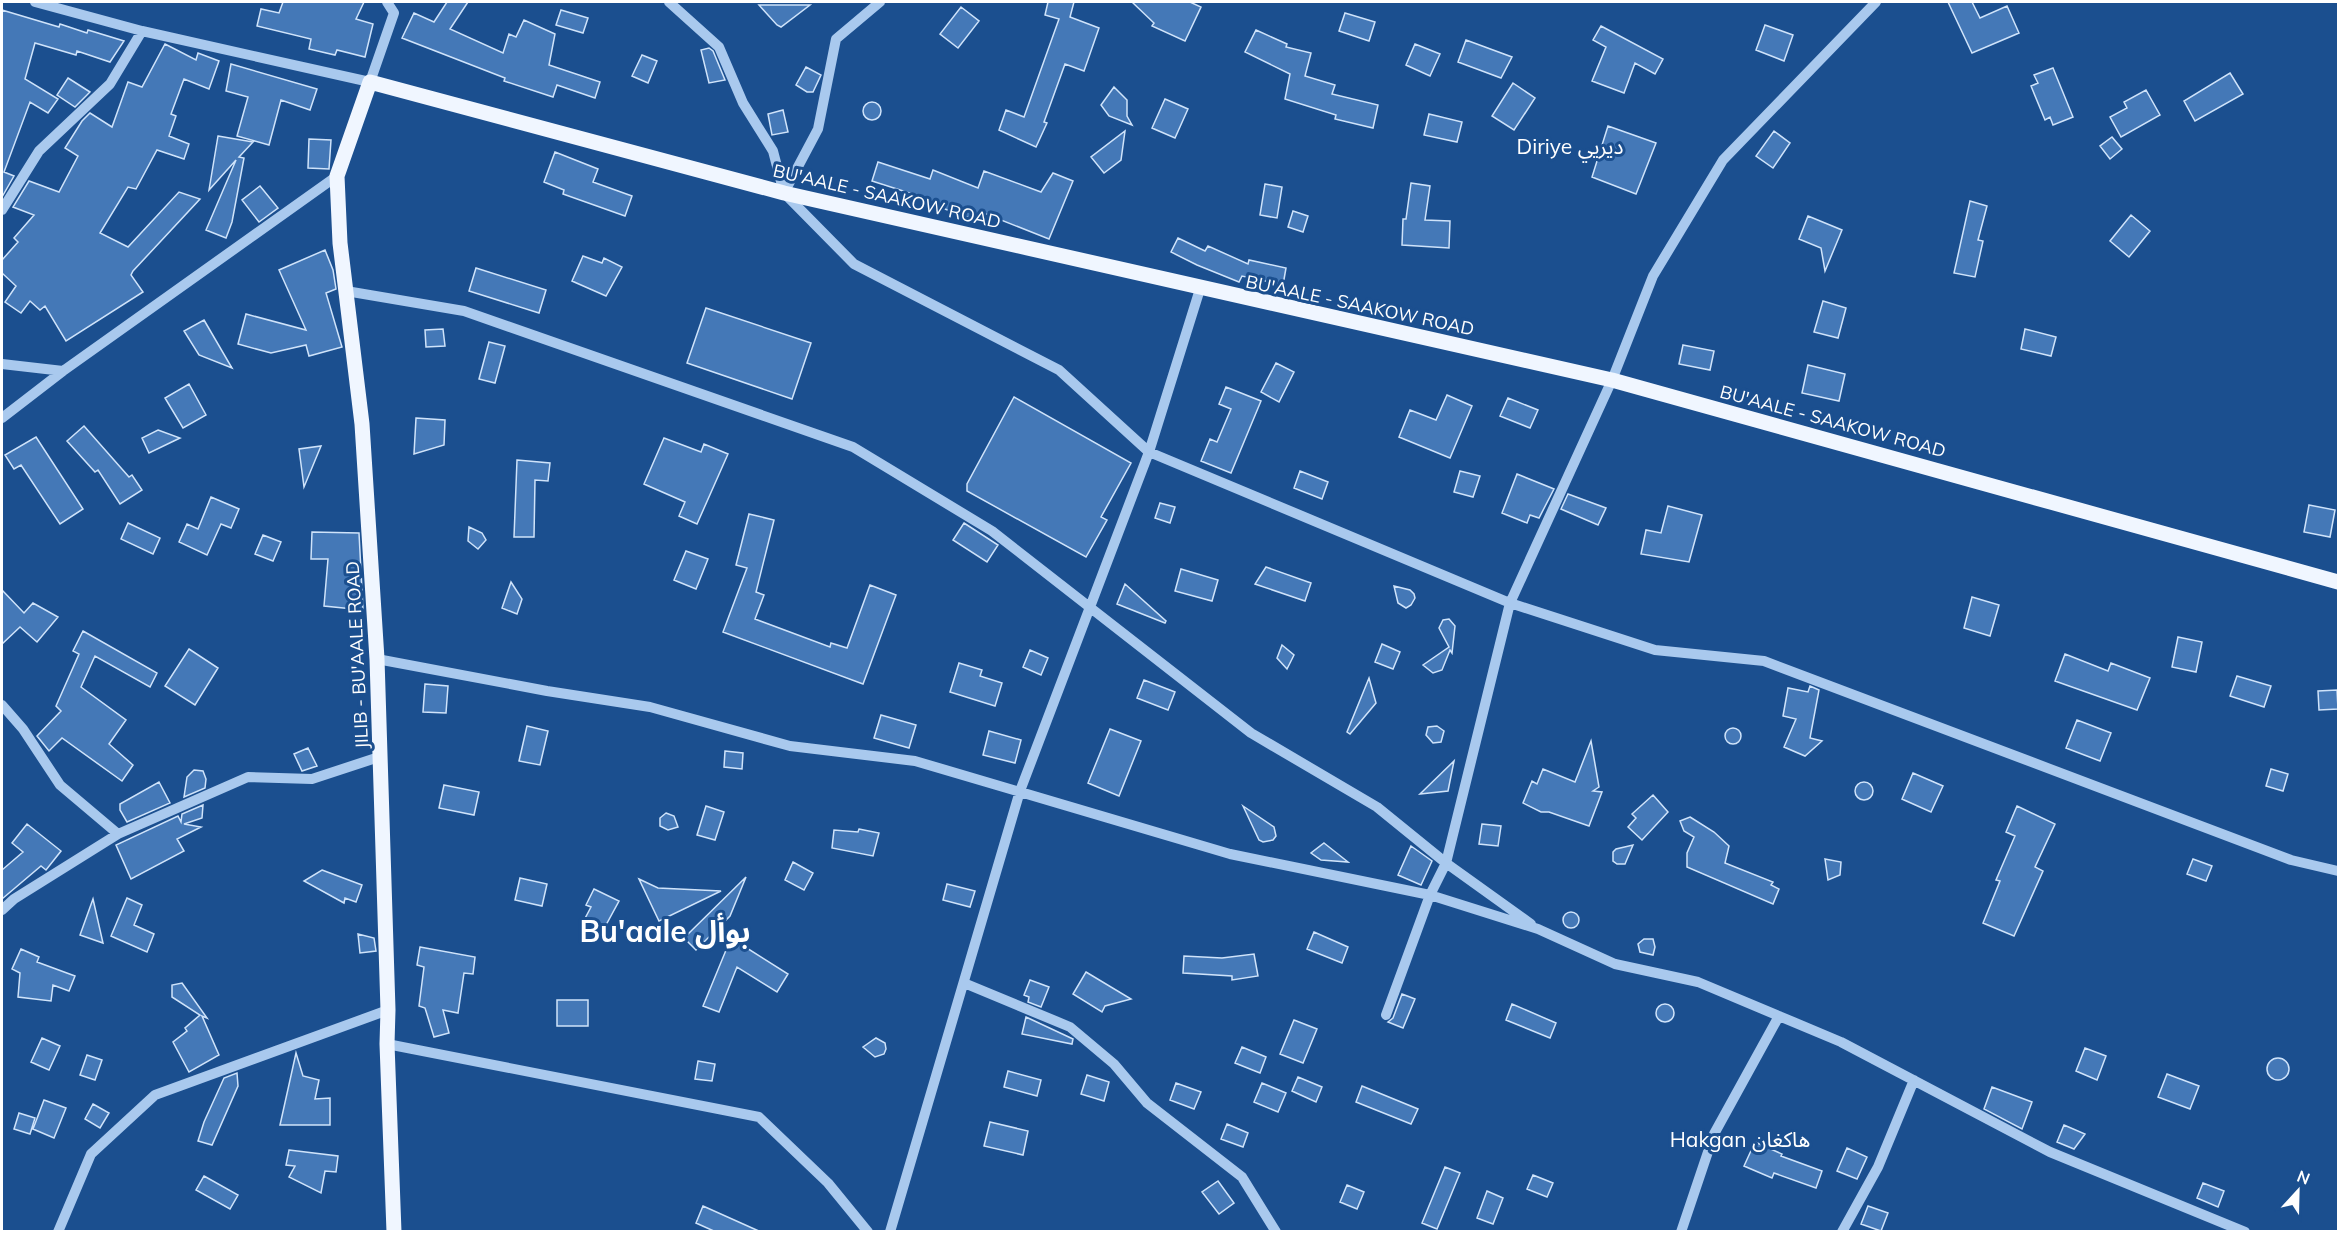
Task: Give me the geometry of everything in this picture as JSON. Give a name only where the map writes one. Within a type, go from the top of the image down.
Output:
[{"type":"main road","name":"JILIB - BU'AALE ROAD","points":[[370,82],[337,176],[340,243],[362,424],[378,659],[394,1232]]},
{"type":"main road","name":"BU'AALE - SAAKOW ROAD","points":[[370,82],[784,193],[1200,289],[1612,380],[2338,582]]},
{"type":"street","points":[[35,2],[142,31],[370,82],[394,13],[387,2]]},
{"type":"street","points":[[669,2],[719,47],[742,103],[773,151],[784,193],[854,264],[1059,370],[1149,452],[1510,603],[1655,650],[1764,661],[2291,860],[2338,871]]},
{"type":"street","points":[[784,193],[818,129],[836,39],[880,2]]},
{"type":"street","points":[[1386,1015],[1430,896],[1446,863],[1510,603],[1612,380],[1653,276],[1724,160],[1876,2]]},
{"type":"street","points":[[2,210],[39,151],[110,84],[142,31]]},
{"type":"street","points":[[2,418],[337,176]]},
{"type":"street","points":[[890,1232],[1020,791],[1149,452],[1200,289]]},
{"type":"street","points":[[346,291],[464,311],[852,447],[992,531],[1251,733],[1377,807],[1446,863],[1538,929]]},
{"type":"street","points":[[2,364],[63,372]]},
{"type":"street","points":[[378,659],[547,691],[650,707],[790,746],[915,761],[1230,854],[1430,896],[1538,929],[1615,964],[1698,982],[1841,1042],[2050,1152],[2245,1232]]},
{"type":"street","points":[[2,705],[22,729],[60,785],[118,834]]},
{"type":"street","points":[[2,910],[14,899],[118,834],[248,777],[312,779],[382,756]]},
{"type":"street","points":[[964,983],[1070,1027],[1114,1064],[1146,1102],[1242,1177],[1276,1232]]},
{"type":"street","points":[[58,1232],[91,1154],[155,1095],[388,1010]]},
{"type":"street","points":[[1681,1232],[1714,1134],[1779,1016]]},
{"type":"street","points":[[387,1044],[759,1117],[828,1183],[868,1232]]},
{"type":"street","points":[[1842,1232],[1878,1167],[1914,1080]]},
{"type":"building","points":[[283,2],[364,2],[356,19],[373,24],[365,57],[337,50],[335,55],[309,49],[311,39],[257,26],[261,9],[279,13]]},
{"type":"building","points":[[447,2],[468,2],[450,29],[503,53],[509,34],[516,37],[524,20],[555,34],[549,65],[600,82],[595,98],[557,85],[553,97],[504,81],[505,78],[402,38],[414,13],[434,22]]},
{"type":"building","points":[[1048,2],[1074,2],[1070,17],[1099,28],[1084,71],[1065,64],[1044,122],[1047,123],[1036,147],[999,130],[1006,110],[1024,117],[1059,19],[1045,15]]},
{"type":"building","points":[[1132,2],[1190,2],[1201,7],[1185,41],[1152,26],[1154,23]]},
{"type":"building","points":[[1948,2],[1972,2],[1980,18],[2007,6],[2019,33],[1972,53]]},
{"type":"building","points":[[759,5],[810,5],[781,27]]},
{"type":"building","points":[[961,7],[979,21],[958,48],[940,34]]},
{"type":"building","points":[[2,10],[59,27],[60,24],[87,33],[88,30],[124,41],[110,62],[77,51],[76,55],[35,43],[25,79],[58,99],[48,113],[30,102],[4,172],[14,176],[2,197]]},
{"type":"building","points":[[561,10],[588,18],[583,33],[556,25]]},
{"type":"building","points":[[1345,13],[1375,22],[1369,41],[1339,31]]},
{"type":"building","points":[[1765,25],[1793,35],[1784,61],[1756,50]]},
{"type":"building","points":[[1601,26],[1663,59],[1655,74],[1635,63],[1624,93],[1592,81],[1606,47],[1593,40]]},
{"type":"building","points":[[1256,30],[1287,44],[1286,47],[1311,53],[1305,76],[1335,85],[1332,94],[1378,105],[1373,128],[1335,119],[1336,115],[1285,99],[1290,74],[1245,52]]},
{"type":"building","points":[[1466,40],[1512,57],[1501,78],[1458,62]]},
{"type":"building","points":[[165,44],[196,60],[198,53],[219,61],[209,89],[184,79],[171,114],[176,116],[169,136],[189,144],[184,159],[157,150],[136,189],[128,187],[100,233],[128,247],[179,192],[200,199],[133,271],[131,275],[143,292],[66,341],[45,306],[40,310],[30,301],[21,313],[5,302],[16,286],[2,273],[2,260],[18,242],[14,238],[34,215],[13,207],[29,181],[59,192],[78,156],[65,148],[82,121],[90,113],[112,127],[128,82],[142,87]]},
{"type":"building","points":[[1415,44],[1440,54],[1430,76],[1406,65]]},
{"type":"building","points":[[709,48],[713,51],[725,80],[709,83],[701,50]]},
{"type":"building","points":[[642,55],[657,61],[648,83],[632,76]]},
{"type":"building","points":[[231,64],[317,89],[310,110],[281,100],[269,145],[237,136],[248,97],[226,91]]},
{"type":"building","points":[[806,67],[821,75],[813,92],[807,92],[796,85]]},
{"type":"building","points":[[2053,68],[2073,117],[2053,125],[2050,117],[2045,120],[2031,86],[2038,83],[2034,75]]},
{"type":"building","points":[[2230,73],[2243,94],[2195,121],[2184,101]]},
{"type":"building","points":[[68,78],[90,92],[75,107],[57,95]]},
{"type":"building","points":[[1513,83],[1535,98],[1514,130],[1492,116]]},
{"type":"building","points":[[1114,87],[1127,100],[1127,116],[1132,125],[1109,116],[1101,105]]},
{"type":"building","points":[[2146,90],[2160,115],[2121,137],[2110,117],[2127,108],[2124,102]]},
{"type":"building","points":[[1165,99],[1188,109],[1175,138],[1152,128]]},
{"type":"building","points":[[872,102],[878,105],[881,111],[878,117],[872,120],[866,117],[863,111],[866,105]]},
{"type":"building","points":[[783,110],[788,132],[772,135],[768,114]]},
{"type":"building","points":[[1429,114],[1462,122],[1457,142],[1424,135]]},
{"type":"building","points":[[1608,126],[1656,143],[1636,194],[1592,177]]},
{"type":"building","points":[[1125,131],[1121,160],[1104,173],[1091,157]]},
{"type":"building","points":[[1774,131],[1790,143],[1773,168],[1756,156]]},
{"type":"building","points":[[218,136],[253,142],[239,157],[244,158],[232,222],[226,238],[206,230],[236,160],[209,190]]},
{"type":"building","points":[[2112,137],[2122,149],[2110,159],[2100,146]]},
{"type":"building","points":[[309,139],[331,140],[329,169],[308,168]]},
{"type":"building","points":[[555,152],[598,169],[593,182],[632,196],[625,216],[563,194],[564,190],[544,182]]},
{"type":"building","points":[[878,162],[930,179],[933,170],[978,188],[984,171],[1041,192],[1053,173],[1073,181],[1049,239],[981,212],[977,221],[921,200],[922,197],[872,181]]},
{"type":"building","points":[[1411,183],[1430,186],[1425,220],[1450,221],[1449,248],[1402,245],[1403,219],[1406,219]]},
{"type":"building","points":[[1265,184],[1282,187],[1277,218],[1260,215]]},
{"type":"building","points":[[260,186],[278,208],[259,222],[242,200]]},
{"type":"building","points":[[1970,201],[1987,206],[1978,240],[1983,241],[1975,277],[1954,273]]},
{"type":"building","points":[[1293,211],[1308,216],[1303,232],[1288,227]]},
{"type":"building","points":[[2131,215],[2150,231],[2129,257],[2110,241]]},
{"type":"building","points":[[1808,216],[1842,230],[1825,271],[1821,248],[1799,239]]},
{"type":"building","points":[[1178,238],[1205,251],[1208,246],[1248,264],[1249,260],[1286,268],[1283,285],[1242,276],[1239,282],[1197,265],[1171,252]]},
{"type":"building","points":[[325,250],[333,270],[336,289],[326,293],[342,347],[309,356],[306,345],[271,353],[238,344],[246,314],[306,330],[279,270]]},
{"type":"building","points":[[583,256],[602,263],[604,258],[622,267],[606,296],[572,281]]},
{"type":"building","points":[[476,268],[546,290],[539,313],[469,291]]},
{"type":"building","points":[[1823,301],[1846,308],[1838,338],[1814,332]]},
{"type":"building","points":[[706,308],[811,343],[792,399],[687,363]]},
{"type":"building","points":[[204,320],[232,368],[199,355],[184,331]]},
{"type":"building","points":[[443,329],[445,346],[426,347],[425,330]]},
{"type":"building","points":[[2025,329],[2056,337],[2051,356],[2021,349]]},
{"type":"building","points":[[489,342],[505,346],[495,383],[479,379]]},
{"type":"building","points":[[1683,345],[1714,351],[1710,370],[1679,364]]},
{"type":"building","points":[[1276,363],[1294,372],[1279,402],[1261,392]]},
{"type":"building","points":[[1808,365],[1845,374],[1839,401],[1802,393]]},
{"type":"building","points":[[189,384],[206,415],[183,428],[165,398]]},
{"type":"building","points":[[1226,387],[1261,401],[1231,473],[1201,461],[1210,439],[1217,442],[1231,409],[1219,404]]},
{"type":"building","points":[[1447,395],[1472,406],[1450,458],[1399,437],[1410,410],[1436,420]]},
{"type":"building","points":[[1014,397],[1131,463],[1101,517],[1107,520],[1086,557],[967,491],[967,484]]},
{"type":"building","points":[[1508,398],[1538,410],[1530,428],[1500,416]]},
{"type":"building","points":[[416,418],[445,420],[444,445],[414,454]]},
{"type":"building","points":[[84,426],[129,477],[132,475],[142,490],[120,504],[98,470],[95,472],[67,441]]},
{"type":"building","points":[[158,430],[180,438],[149,453],[142,438]]},
{"type":"building","points":[[36,437],[83,509],[60,524],[21,465],[14,469],[5,455]]},
{"type":"building","points":[[664,438],[701,452],[704,444],[728,454],[697,524],[679,516],[685,502],[644,484]]},
{"type":"building","points":[[321,446],[304,487],[299,449]]},
{"type":"building","points":[[517,460],[550,463],[548,481],[535,480],[534,537],[514,537]]},
{"type":"building","points":[[1300,471],[1328,482],[1322,499],[1294,488]]},
{"type":"building","points":[[1460,471],[1480,476],[1473,497],[1454,492]]},
{"type":"building","points":[[1517,474],[1554,489],[1539,518],[1530,515],[1527,523],[1502,513]]},
{"type":"building","points":[[1568,494],[1606,508],[1598,525],[1561,509]]},
{"type":"building","points":[[211,497],[239,509],[231,528],[221,524],[207,555],[179,542],[187,524],[198,529]]},
{"type":"building","points":[[1160,503],[1175,507],[1170,523],[1155,518]]},
{"type":"building","points":[[2309,505],[2335,510],[2330,537],[2304,532]]},
{"type":"building","points":[[1668,506],[1702,515],[1689,562],[1641,554],[1646,530],[1661,533]]},
{"type":"building","points":[[749,514],[774,520],[756,592],[764,595],[755,619],[830,647],[831,643],[847,648],[870,585],[896,595],[863,684],[723,632],[747,568],[736,565]]},
{"type":"building","points":[[128,523],[160,538],[153,554],[121,539]]},
{"type":"building","points":[[964,523],[998,545],[987,562],[953,540]]},
{"type":"building","points":[[469,527],[482,533],[486,540],[478,549],[468,541]]},
{"type":"building","points":[[312,532],[359,533],[363,610],[324,606],[328,559],[311,559]]},
{"type":"building","points":[[263,535],[281,542],[273,561],[255,554]]},
{"type":"building","points":[[686,551],[708,559],[696,589],[674,580]]},
{"type":"building","points":[[1266,567],[1311,583],[1305,601],[1255,584]]},
{"type":"building","points":[[1181,569],[1218,580],[1212,601],[1175,591]]},
{"type":"building","points":[[511,582],[522,599],[517,614],[502,608]]},
{"type":"building","points":[[1125,584],[1166,621],[1165,623],[1117,604]]},
{"type":"building","points":[[1394,586],[1410,590],[1414,594],[1415,598],[1411,605],[1406,608],[1398,603]]},
{"type":"building","points":[[2,590],[24,613],[33,603],[58,617],[37,642],[20,627],[2,644]]},
{"type":"building","points":[[1972,597],[1999,605],[1990,636],[1964,628]]},
{"type":"building","points":[[1449,619],[1455,626],[1452,653],[1450,650],[1442,670],[1433,673],[1423,665],[1449,647],[1439,628],[1443,620]]},
{"type":"building","points":[[83,631],[157,673],[150,687],[95,656],[81,687],[126,720],[109,744],[133,765],[122,781],[62,738],[49,751],[37,736],[61,711],[56,706],[79,654],[73,651]]},
{"type":"building","points":[[2178,637],[2202,642],[2196,672],[2172,667]]},
{"type":"building","points":[[1382,644],[1400,652],[1393,669],[1375,662]]},
{"type":"building","points":[[1282,645],[1294,655],[1287,669],[1277,658]]},
{"type":"building","points":[[189,649],[218,668],[195,705],[165,686]]},
{"type":"building","points":[[1030,650],[1048,658],[1041,675],[1023,667]]},
{"type":"building","points":[[2065,654],[2108,671],[2111,663],[2150,678],[2137,710],[2055,681]]},
{"type":"building","points":[[959,663],[982,670],[980,676],[1002,683],[995,706],[950,692]]},
{"type":"building","points":[[2237,676],[2271,686],[2264,707],[2230,696]]},
{"type":"building","points":[[1369,678],[1376,703],[1350,734],[1347,732]]},
{"type":"building","points":[[1144,680],[1175,692],[1168,710],[1137,698]]},
{"type":"building","points":[[425,684],[448,686],[446,713],[423,712]]},
{"type":"building","points":[[1810,686],[1819,690],[1810,738],[1822,741],[1805,756],[1784,747],[1796,719],[1783,716],[1788,688],[1808,692]]},
{"type":"building","points":[[2337,690],[2338,709],[2319,710],[2318,691]]},
{"type":"building","points":[[881,715],[916,725],[909,748],[874,738]]},
{"type":"building","points":[[2077,720],[2111,733],[2100,761],[2066,748]]},
{"type":"building","points":[[527,726],[548,731],[540,765],[519,761]]},
{"type":"building","points":[[1437,726],[1444,731],[1441,742],[1433,743],[1426,735],[1428,727]]},
{"type":"building","points":[[1730,728],[1736,728],[1741,736],[1739,742],[1730,744],[1725,739],[1725,733]]},
{"type":"building","points":[[1110,729],[1141,741],[1119,796],[1088,783]]},
{"type":"building","points":[[989,731],[1021,740],[1015,763],[983,755]]},
{"type":"building","points":[[1591,741],[1599,787],[1593,791],[1602,792],[1589,826],[1549,812],[1541,812],[1523,803],[1532,781],[1537,784],[1543,769],[1575,782]]},
{"type":"building","points":[[308,748],[317,766],[302,771],[294,754]]},
{"type":"building","points":[[725,751],[743,753],[742,769],[724,767]]},
{"type":"building","points":[[1454,761],[1448,791],[1420,794]]},
{"type":"building","points":[[2271,769],[2288,774],[2283,791],[2266,786]]},
{"type":"building","points":[[194,770],[203,771],[206,779],[205,788],[184,797],[187,777]]},
{"type":"building","points":[[1913,773],[1943,786],[1931,812],[1902,799]]},
{"type":"building","points":[[159,782],[170,803],[127,822],[120,810],[120,804]]},
{"type":"building","points":[[1864,782],[1870,785],[1873,791],[1870,797],[1864,800],[1858,797],[1855,791],[1858,785]]},
{"type":"building","points":[[444,785],[479,792],[474,815],[439,808]]},
{"type":"building","points":[[1653,795],[1668,812],[1642,840],[1628,827],[1636,818],[1632,814]]},
{"type":"building","points":[[203,805],[202,818],[184,824],[201,827],[177,839],[184,851],[131,879],[116,845],[178,816],[181,822],[182,814]]},
{"type":"building","points":[[706,806],[724,812],[715,840],[697,835]]},
{"type":"building","points":[[1243,806],[1274,827],[1276,836],[1273,840],[1263,842],[1259,840]]},
{"type":"building","points":[[2017,806],[2055,824],[2035,867],[2043,871],[2014,936],[1983,923],[2000,881],[1996,880],[2015,836],[2006,832]]},
{"type":"building","points":[[666,813],[674,816],[678,827],[668,830],[660,826],[660,818]]},
{"type":"building","points":[[1690,817],[1714,832],[1729,846],[1725,863],[1773,882],[1771,885],[1779,889],[1773,904],[1687,867],[1687,853],[1694,837],[1684,831],[1680,821]]},
{"type":"building","points":[[27,824],[61,851],[46,870],[41,866],[2,899],[2,870],[23,852],[12,843]]},
{"type":"building","points":[[1482,824],[1501,826],[1498,846],[1479,844]]},
{"type":"building","points":[[859,829],[879,833],[873,856],[832,848],[834,830],[858,832]]},
{"type":"building","points":[[1324,843],[1348,862],[1321,860],[1311,853]]},
{"type":"building","points":[[1633,845],[1625,864],[1617,864],[1613,861],[1613,852],[1616,849]]},
{"type":"building","points":[[1411,846],[1432,861],[1421,885],[1398,875]]},
{"type":"building","points":[[1825,859],[1841,862],[1840,875],[1828,880]]},
{"type":"building","points":[[2193,859],[2212,866],[2206,881],[2187,874]]},
{"type":"building","points":[[793,862],[813,873],[804,890],[785,880]]},
{"type":"building","points":[[322,870],[362,885],[356,902],[345,898],[344,903],[304,881]]},
{"type":"building","points":[[746,877],[730,916],[719,927],[709,924],[717,929],[696,950],[684,938]]},
{"type":"building","points":[[520,878],[547,884],[542,906],[515,900]]},
{"type":"building","points":[[639,879],[658,888],[721,891],[659,921]]},
{"type":"building","points":[[947,884],[975,891],[970,907],[943,900]]},
{"type":"building","points":[[594,889],[619,901],[600,936],[581,926],[591,907],[586,905]]},
{"type":"building","points":[[127,898],[142,905],[134,925],[154,934],[147,952],[111,936]]},
{"type":"building","points":[[93,899],[103,943],[80,935]]},
{"type":"building","points":[[1568,912],[1574,912],[1579,920],[1577,926],[1568,928],[1563,923],[1563,917]]},
{"type":"building","points":[[1314,932],[1348,947],[1342,963],[1307,949]]},
{"type":"building","points":[[358,934],[374,938],[376,951],[360,953]]},
{"type":"building","points":[[731,938],[788,974],[777,992],[737,967],[719,1012],[703,1006]]},
{"type":"building","points":[[1644,939],[1653,939],[1655,947],[1653,955],[1640,952],[1638,944]]},
{"type":"building","points":[[420,947],[475,957],[473,974],[464,973],[458,1013],[443,1010],[449,1033],[434,1037],[425,1008],[419,1006],[424,967],[417,965]]},
{"type":"building","points":[[21,949],[39,957],[37,962],[75,976],[69,991],[53,985],[51,1001],[18,997],[20,973],[12,969]]},
{"type":"building","points":[[1254,954],[1258,976],[1232,980],[1232,976],[1183,973],[1184,956],[1222,958]]},
{"type":"building","points":[[1086,972],[1131,999],[1105,1006],[1102,1012],[1073,994]]},
{"type":"building","points":[[1030,980],[1049,987],[1041,1007],[1028,1002],[1029,997],[1024,995]]},
{"type":"building","points":[[182,983],[207,1018],[202,1016],[219,1055],[189,1072],[173,1042],[187,1031],[185,1028],[200,1015],[172,997],[172,985]]},
{"type":"building","points":[[1402,994],[1415,999],[1403,1028],[1388,1022],[1393,1018]]},
{"type":"building","points":[[557,1000],[588,1000],[588,1026],[557,1026]]},
{"type":"building","points":[[1512,1004],[1556,1023],[1550,1038],[1506,1020]]},
{"type":"building","points":[[1665,1004],[1671,1007],[1674,1013],[1671,1019],[1665,1022],[1659,1019],[1656,1013],[1659,1007]]},
{"type":"building","points":[[1026,1017],[1073,1039],[1072,1044],[1022,1034]]},
{"type":"building","points":[[1294,1020],[1317,1029],[1303,1063],[1280,1054]]},
{"type":"building","points":[[42,1038],[60,1046],[49,1070],[31,1062]]},
{"type":"building","points":[[876,1038],[885,1043],[886,1049],[884,1054],[875,1057],[863,1047]]},
{"type":"building","points":[[1242,1047],[1266,1057],[1260,1073],[1235,1063]]},
{"type":"building","points":[[2085,1048],[2106,1056],[2097,1080],[2076,1071]]},
{"type":"building","points":[[296,1053],[303,1076],[319,1080],[315,1099],[330,1098],[330,1125],[280,1125]]},
{"type":"building","points":[[87,1055],[102,1060],[95,1080],[80,1075]]},
{"type":"building","points":[[2278,1058],[2288,1065],[2289,1069],[2282,1079],[2278,1080],[2268,1073],[2267,1069],[2274,1059]]},
{"type":"building","points":[[698,1061],[715,1064],[712,1081],[695,1079]]},
{"type":"building","points":[[1008,1071],[1041,1080],[1037,1096],[1004,1087]]},
{"type":"building","points":[[237,1073],[238,1086],[212,1145],[198,1141],[224,1078]]},
{"type":"building","points":[[2167,1074],[2199,1086],[2190,1109],[2158,1097]]},
{"type":"building","points":[[1087,1075],[1109,1082],[1104,1101],[1081,1094]]},
{"type":"building","points":[[1298,1077],[1322,1087],[1316,1102],[1292,1091]]},
{"type":"building","points":[[1176,1083],[1201,1092],[1194,1109],[1170,1100]]},
{"type":"building","points":[[1262,1083],[1286,1093],[1278,1112],[1254,1102]]},
{"type":"building","points":[[1362,1086],[1418,1109],[1411,1124],[1356,1102]]},
{"type":"building","points":[[1992,1087],[2032,1102],[2022,1129],[1984,1109]]},
{"type":"building","points":[[44,1100],[66,1108],[54,1138],[33,1129]]},
{"type":"building","points":[[93,1104],[109,1113],[100,1128],[85,1119]]},
{"type":"building","points":[[19,1113],[35,1118],[30,1134],[14,1129]]},
{"type":"building","points":[[990,1122],[1028,1131],[1023,1155],[984,1146]]},
{"type":"building","points":[[1227,1124],[1248,1133],[1243,1147],[1221,1139]]},
{"type":"building","points":[[2064,1125],[2085,1134],[2074,1149],[2057,1142]]},
{"type":"building","points":[[1755,1142],[1782,1154],[1781,1156],[1822,1171],[1816,1188],[1774,1173],[1772,1178],[1744,1166]]},
{"type":"building","points":[[1847,1148],[1867,1157],[1857,1179],[1837,1171]]},
{"type":"building","points":[[289,1150],[338,1156],[336,1172],[325,1171],[321,1193],[289,1177],[295,1166],[286,1165]]},
{"type":"building","points":[[1445,1167],[1460,1173],[1437,1229],[1422,1223]]},
{"type":"building","points":[[1533,1175],[1553,1183],[1547,1197],[1527,1189]]},
{"type":"building","points":[[204,1176],[238,1195],[230,1209],[196,1190]]},
{"type":"building","points":[[1218,1181],[1234,1203],[1219,1214],[1202,1192]]},
{"type":"building","points":[[2203,1183],[2224,1191],[2218,1207],[2197,1198]]},
{"type":"building","points":[[1347,1185],[1364,1192],[1357,1209],[1340,1202]]},
{"type":"building","points":[[1487,1191],[1503,1198],[1493,1224],[1477,1218]]},
{"type":"building","points":[[703,1206],[761,1232],[716,1232],[696,1223]]},
{"type":"building","points":[[1868,1206],[1888,1213],[1881,1231],[1861,1224]]},
{"type":"district","name":"Diriye ديريي","points":[[1570,146]]},
{"type":"district","name":"Bu'aale بوأل","points":[[665,931]]},
{"type":"district","name":"Hakgan هاكغان","points":[[1740,1139]]}]
